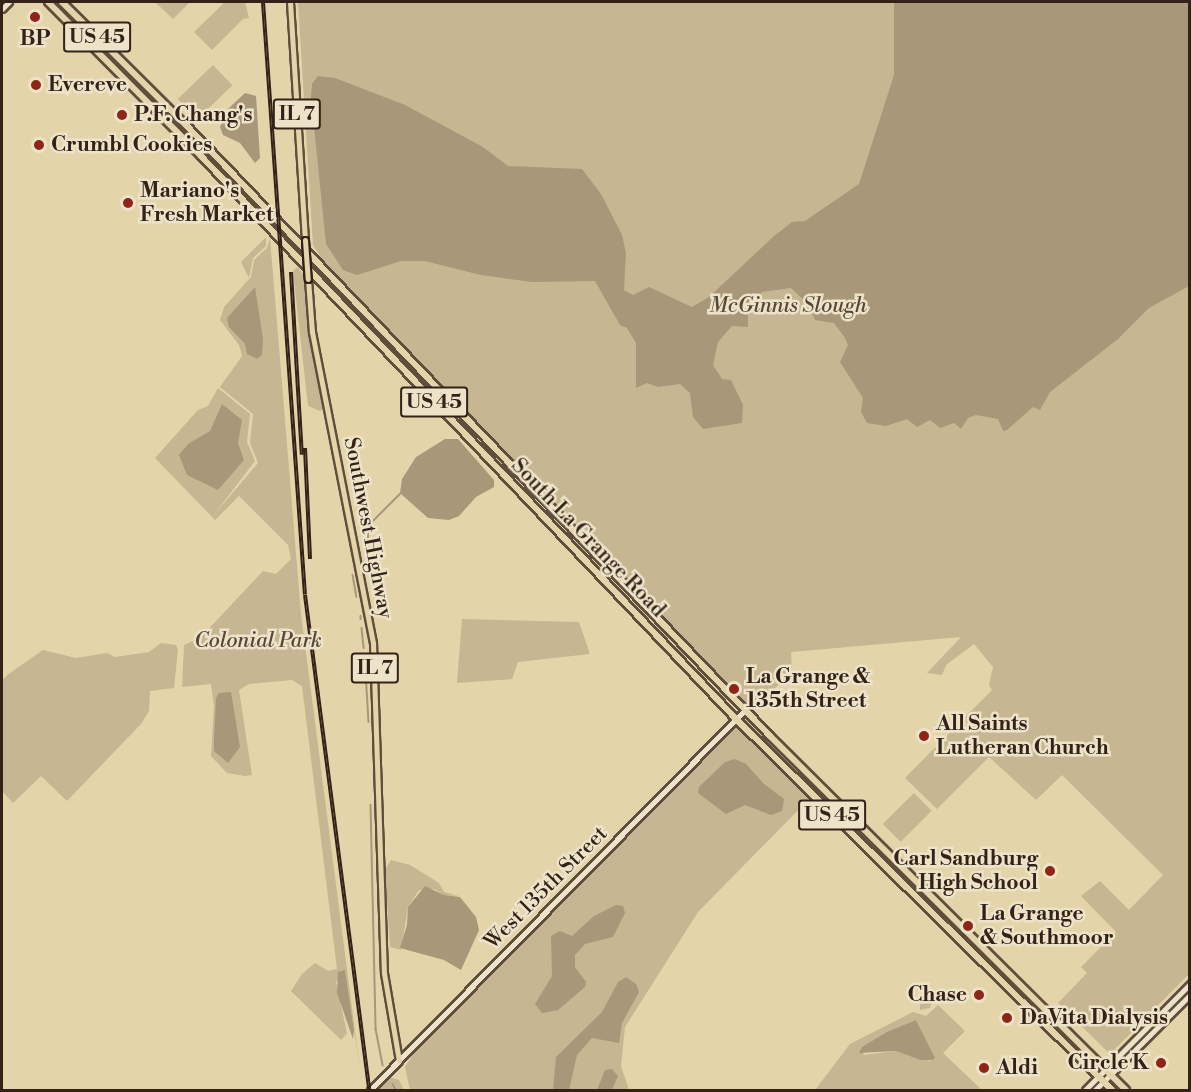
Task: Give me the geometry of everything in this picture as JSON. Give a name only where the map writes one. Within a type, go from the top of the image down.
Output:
[{"type":"highway","name":"South La Grange Road","points":[[48,2],[201,156],[736,719],[1112,1090]]},
{"type":"highway","name":"South La Grange Road","points":[[62,2],[186,125],[745,710],[1126,1090]]},
{"type":"main road","name":"Southwest Highway","points":[[290,2],[312,332],[373,643],[384,973],[399,1061]]},
{"type":"street","points":[[2,9],[9,2]]},
{"type":"street","name":"West 135th Street","points":[[370,1090],[745,710]]},
{"type":"street","points":[[1085,1090],[1190,984]]},
{"type":"street","points":[[1095,1090],[1190,995]]},
{"type":"green space","points":[[155,2],[190,2],[173,19]]},
{"type":"green space","points":[[225,2],[245,2],[249,18],[243,19],[212,50],[194,32]]},
{"type":"green space","name":"McGinnis Slough","points":[[298,2],[1189,2],[1189,974],[1110,1054],[1058,1003],[1087,973],[1081,967],[1116,932],[1081,896],[1100,881],[1129,910],[1163,875],[1062,775],[1036,800],[989,757],[937,809],[905,778],[992,690],[989,685],[993,667],[974,644],[946,665],[942,675],[927,673],[961,637],[791,652],[792,672],[752,710],[326,265],[313,245]]},
{"type":"green space","points":[[213,65],[232,85],[197,119],[178,99]]},
{"type":"green space","points":[[266,237],[266,246],[253,258],[249,278],[241,262]]},
{"type":"green space","name":"Colonial Park","points":[[270,238],[301,614],[360,1070],[345,970],[336,982],[347,1033],[341,1040],[291,991],[302,974],[315,963],[328,971],[337,969],[302,686],[292,680],[249,684],[239,690],[252,775],[245,776],[227,773],[211,756],[214,706],[211,684],[182,687],[184,645],[200,638],[263,571],[276,574],[291,559],[288,545],[239,496],[215,520],[155,458],[198,410],[208,406],[218,388],[250,414],[247,442],[255,461],[213,516],[258,463],[250,443],[253,414],[220,387],[242,356],[239,345],[220,320],[224,307],[251,277],[254,260],[267,248]]},
{"type":"green space","points":[[297,267],[304,275],[311,339],[325,408],[320,411],[308,406],[293,271]]},
{"type":"green space","points":[[462,619],[579,622],[590,654],[518,662],[512,679],[457,683]]},
{"type":"green space","points":[[161,643],[176,645],[178,650],[174,688],[150,691],[149,711],[141,724],[67,801],[41,776],[13,803],[2,791],[2,680],[43,650],[76,658],[107,653],[115,657],[149,652]]},
{"type":"green space","points":[[736,726],[742,726],[812,796],[698,912],[625,1027],[621,1066],[629,1090],[410,1090],[405,1067],[418,1047]]},
{"type":"green space","points":[[914,793],[932,811],[901,842],[883,824]]},
{"type":"green space","points":[[391,860],[410,865],[439,883],[444,892],[459,896],[444,895],[434,889],[419,890],[408,907],[401,950],[390,947],[385,870]]},
{"type":"green space","points":[[934,994],[930,1008],[920,1010],[920,1000]]},
{"type":"green space","points":[[938,1005],[965,1031],[943,1053],[982,1090],[815,1090],[850,1044],[913,1012],[926,1016]],"holes":[[[916,1020],[935,1056],[930,1061],[896,1051],[864,1055],[862,1047]]]},
{"type":"green space","points":[[389,1077],[399,1080],[404,1090],[376,1090]]},
{"type":"shaded area","name":"McGinnis Slough","points":[[894,2],[1189,2],[1189,286],[1149,308],[1118,339],[1050,392],[1040,410],[1033,407],[1007,430],[1003,431],[998,419],[976,415],[968,418],[961,429],[954,423],[940,428],[930,420],[917,427],[907,419],[886,426],[867,423],[861,412],[863,398],[840,362],[848,345],[845,338],[834,323],[815,320],[809,305],[791,288],[762,292],[748,308],[748,327],[732,326],[718,342],[713,365],[722,379],[731,380],[743,405],[742,423],[703,429],[693,417],[690,393],[680,384],[658,387],[647,383],[636,388],[636,343],[627,328],[620,325],[595,281],[532,282],[481,275],[425,261],[401,261],[357,275],[343,270],[326,244],[311,97],[312,84],[318,76],[335,78],[405,105],[483,147],[508,166],[582,169],[601,194],[622,235],[626,253],[624,290],[633,295],[649,287],[692,307],[709,297],[792,222],[805,221],[859,184],[894,75]]},
{"type":"shaded area","points":[[245,93],[256,96],[260,158],[255,163],[240,143],[223,135],[220,127],[229,108]]},
{"type":"shaded area","points":[[255,287],[263,339],[262,355],[257,359],[247,354],[245,344],[229,327],[227,318]]},
{"type":"shaded area","points":[[222,404],[242,420],[238,443],[244,460],[218,490],[187,475],[179,455],[188,444],[210,431]]},
{"type":"shaded area","points":[[445,439],[458,439],[494,480],[494,487],[476,497],[459,516],[449,520],[428,518],[400,493],[402,479],[416,457]]},
{"type":"shaded area","points":[[231,692],[240,747],[228,763],[214,751],[214,740],[216,698],[219,693]]},
{"type":"shaded area","points":[[735,759],[746,764],[764,784],[784,799],[782,811],[771,815],[745,805],[726,814],[698,793],[699,787],[725,762]]},
{"type":"shaded area","points":[[425,886],[444,895],[460,897],[476,917],[479,930],[461,970],[444,960],[400,948],[407,925],[408,907]]},
{"type":"shaded area","points":[[616,905],[623,906],[625,913],[613,937],[585,944],[575,955],[575,967],[586,982],[585,987],[558,1010],[542,1013],[535,1004],[552,976],[551,936],[560,931],[572,936],[594,916]]},
{"type":"shaded area","points":[[345,970],[354,1030],[353,1039],[337,993],[338,972]]},
{"type":"shaded area","points":[[626,977],[636,984],[639,992],[622,1023],[619,1043],[592,1038],[577,1055],[569,1090],[553,1090],[556,1057],[602,1012],[618,982]]},
{"type":"shaded area","points":[[916,1020],[935,1057],[933,1060],[921,1060],[896,1051],[859,1053],[862,1047],[887,1032]]},
{"type":"shaded area","points":[[612,1069],[618,1076],[612,1090],[597,1090],[605,1070]]},
{"type":"waterway","points":[[368,555],[368,526],[400,494]]},
{"type":"waterway","points":[[353,575],[357,597]]},
{"type":"waterway","points":[[362,628],[364,648]]},
{"type":"waterway","points":[[365,655],[369,722]]},
{"type":"waterway","points":[[371,805],[376,1029],[383,1065]]},
{"type":"waterway","points":[[393,1084],[396,1090]]},
{"type":"railway","points":[[263,2],[305,595],[369,1090]]},
{"type":"railway","points":[[291,272],[302,455]]},
{"type":"railway","points":[[305,448],[310,559]]},
{"type":"place","name":"BP","points":[[35,17]]},
{"type":"place","name":"Evereve","points":[[36,85]]},
{"type":"place","name":"P.F. Chang's","points":[[122,115]]},
{"type":"place","name":"Crumbl Cookies","points":[[39,145]]},
{"type":"place","name":"Mariano's Fresh Market","points":[[128,203]]},
{"type":"place","name":"La Grange & 135th Street","points":[[734,689]]},
{"type":"place","name":"All Saints Lutheran Church","points":[[924,736]]},
{"type":"place","name":"Carl Sandburg High School","points":[[1050,871]]},
{"type":"place","name":"La Grange & Southmoor","points":[[968,926]]},
{"type":"place","name":"Chase","points":[[979,995]]},
{"type":"place","name":"DaVita Dialysis","points":[[1007,1018]]},
{"type":"place","name":"Circle K","points":[[1161,1063]]},
{"type":"place","name":"Aldi","points":[[984,1068]]}]
